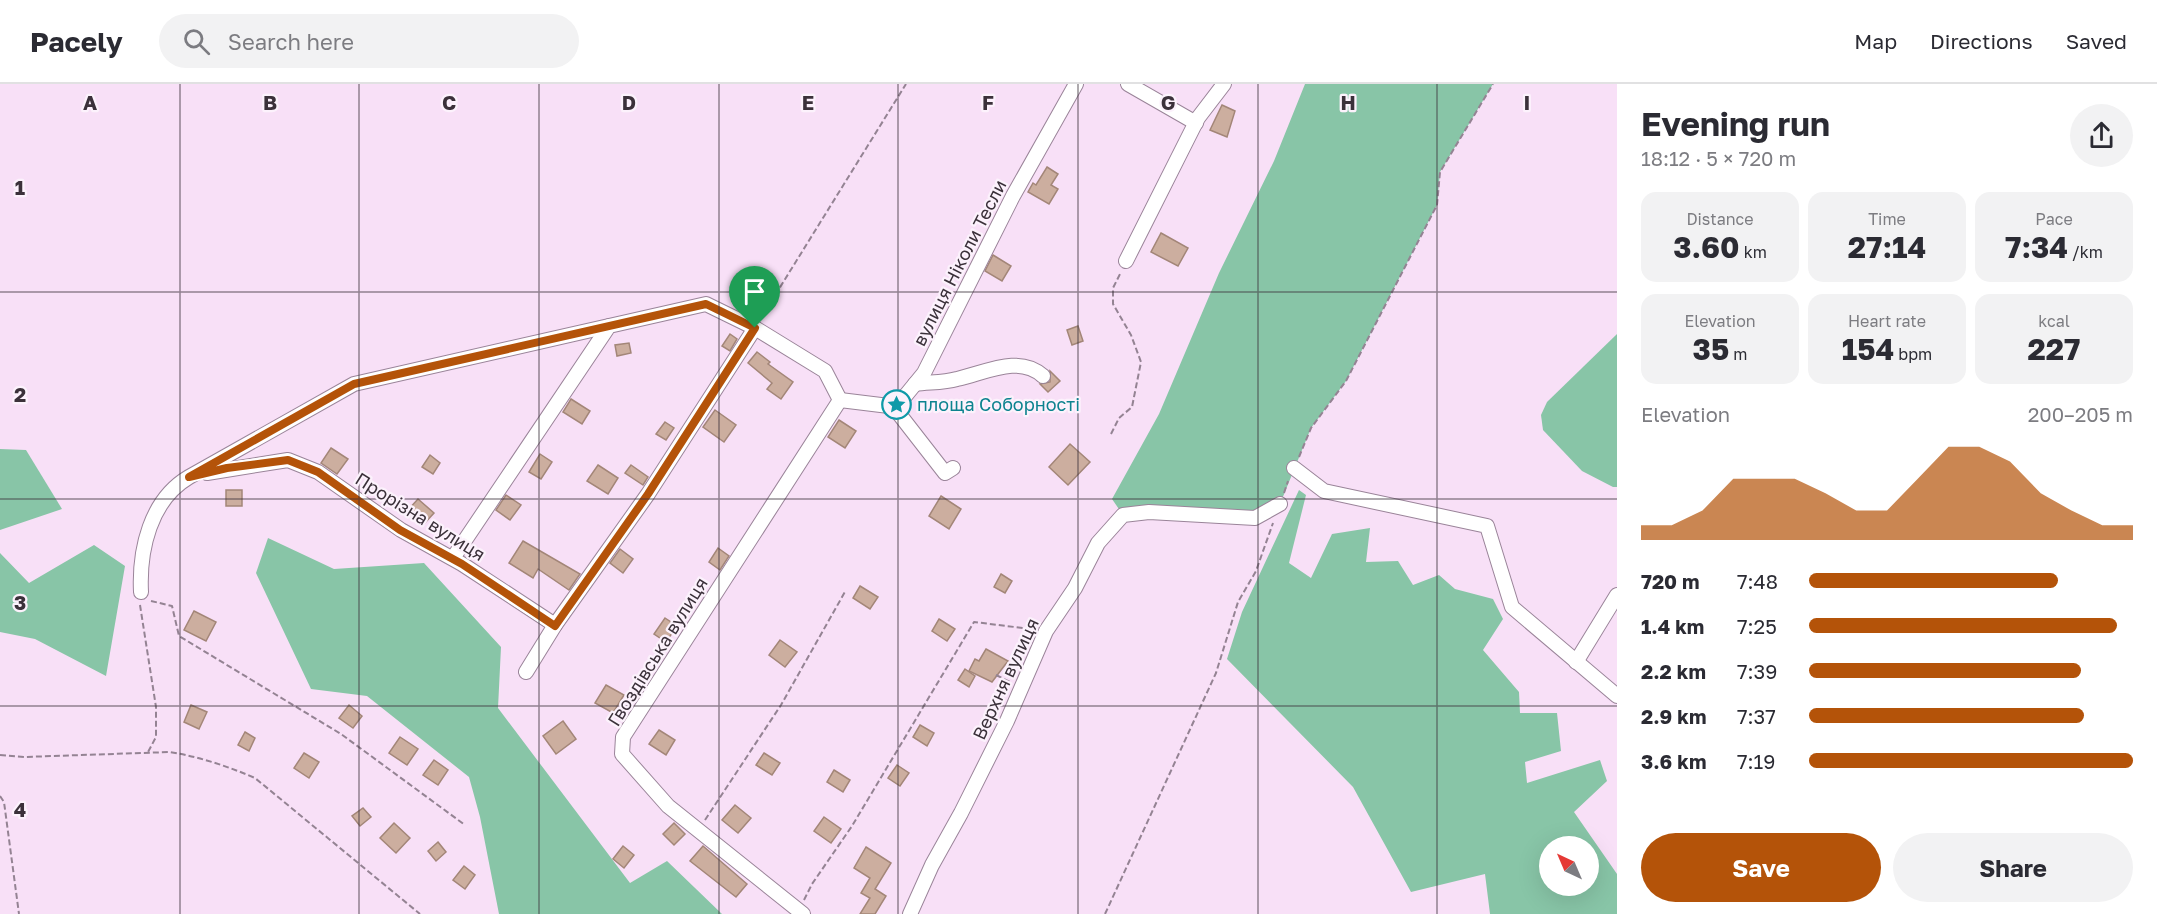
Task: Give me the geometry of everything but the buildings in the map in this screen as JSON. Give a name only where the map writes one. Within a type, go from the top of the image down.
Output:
[{"type":"street","name":"вулиця Ніколи Тесли","points":[[889,406],[906,395],[924,373],[1013,196],[1076,84]]},
{"type":"street","points":[[1128,84],[1196,123]]},
{"type":"street","points":[[1126,261],[1196,123],[1224,84]]},
{"type":"street","points":[[141,592],[140,563],[150,524],[174,486],[354,384],[706,304],[755,328],[825,371],[839,398],[889,406],[897,410],[949,471]]},
{"type":"street","points":[[453,558],[609,326]]},
{"type":"street","points":[[526,672],[555,626],[648,494],[755,328]]},
{"type":"street","points":[[915,384],[942,382],[1018,365],[1033,367],[1043,376]]},
{"type":"street","name":"Гвоздівська вулиця","points":[[801,912],[668,806],[622,754],[623,737],[839,398]]},
{"type":"street","name":"Прорізна вулиця","points":[[189,477],[227,468],[288,460],[318,472],[400,530],[453,558],[555,626]]},
{"type":"street","points":[[1294,468],[1324,491],[1487,526],[1512,607],[1617,696]]},
{"type":"street","name":"Верхня вулиця","points":[[910,914],[932,865],[962,813],[1007,721],[1046,631],[1075,588],[1098,543],[1123,515],[1149,512],[1255,518],[1280,504]]},
{"type":"street","points":[[1576,662],[1617,595]]},
{"type":"path","points":[[755,328],[906,84]]},
{"type":"path","points":[[1105,914],[1216,673],[1238,602],[1256,571],[1311,428],[1347,381],[1437,205],[1440,172],[1493,84]]},
{"type":"path","points":[[1111,434],[1119,418],[1132,407],[1141,362],[1131,335],[1113,304],[1113,288],[1126,261]]},
{"type":"path","points":[[699,830],[781,705],[846,590]]},
{"type":"path","points":[[141,592],[140,614],[147,642],[156,707],[156,737],[147,754]]},
{"type":"path","points":[[141,592],[152,602],[172,606],[180,636],[341,734],[465,825]]},
{"type":"path","points":[[801,912],[812,884],[852,826],[974,621],[1046,631]]},
{"type":"path","points":[[0,754],[24,757],[170,752],[194,756],[255,778],[420,914]]},
{"type":"path","points":[[0,796],[4,802],[19,914]]},
{"type":"green space","points":[[1305,84],[1493,84],[1440,172],[1437,205],[1346,381],[1311,428],[1280,504],[1255,518],[1123,515],[1112,499],[1159,414],[1219,273],[1274,161]]},
{"type":"green space","points":[[1617,334],[1617,487],[1613,487],[1582,471],[1543,430],[1541,415],[1547,402]]},
{"type":"green space","points":[[0,449],[26,450],[62,509],[0,530]]},
{"type":"green space","points":[[1299,490],[1306,495],[1289,563],[1311,578],[1332,534],[1370,528],[1366,562],[1398,561],[1413,585],[1439,575],[1455,589],[1493,599],[1503,619],[1483,650],[1519,692],[1520,713],[1557,713],[1561,751],[1525,762],[1527,783],[1600,760],[1607,781],[1574,812],[1591,836],[1539,836],[1539,896],[1599,896],[1599,848],[1617,874],[1617,914],[1490,914],[1485,874],[1411,892],[1353,787],[1227,659],[1242,612]]},
{"type":"green space","points":[[268,538],[334,569],[424,563],[501,647],[498,708],[630,883],[667,861],[722,914],[499,914],[480,817],[469,777],[367,696],[311,689],[256,573]]},
{"type":"green space","points":[[94,545],[125,566],[106,676],[35,639],[0,632],[0,553],[29,583]]},
{"type":"place","name":"площа Соборності","points":[[896,405]]},
{"type":"route","points":[[706,304],[755,328],[648,494],[555,626],[462,564],[400,530],[318,472],[288,460],[227,468],[189,477],[354,384],[706,304]]}]
